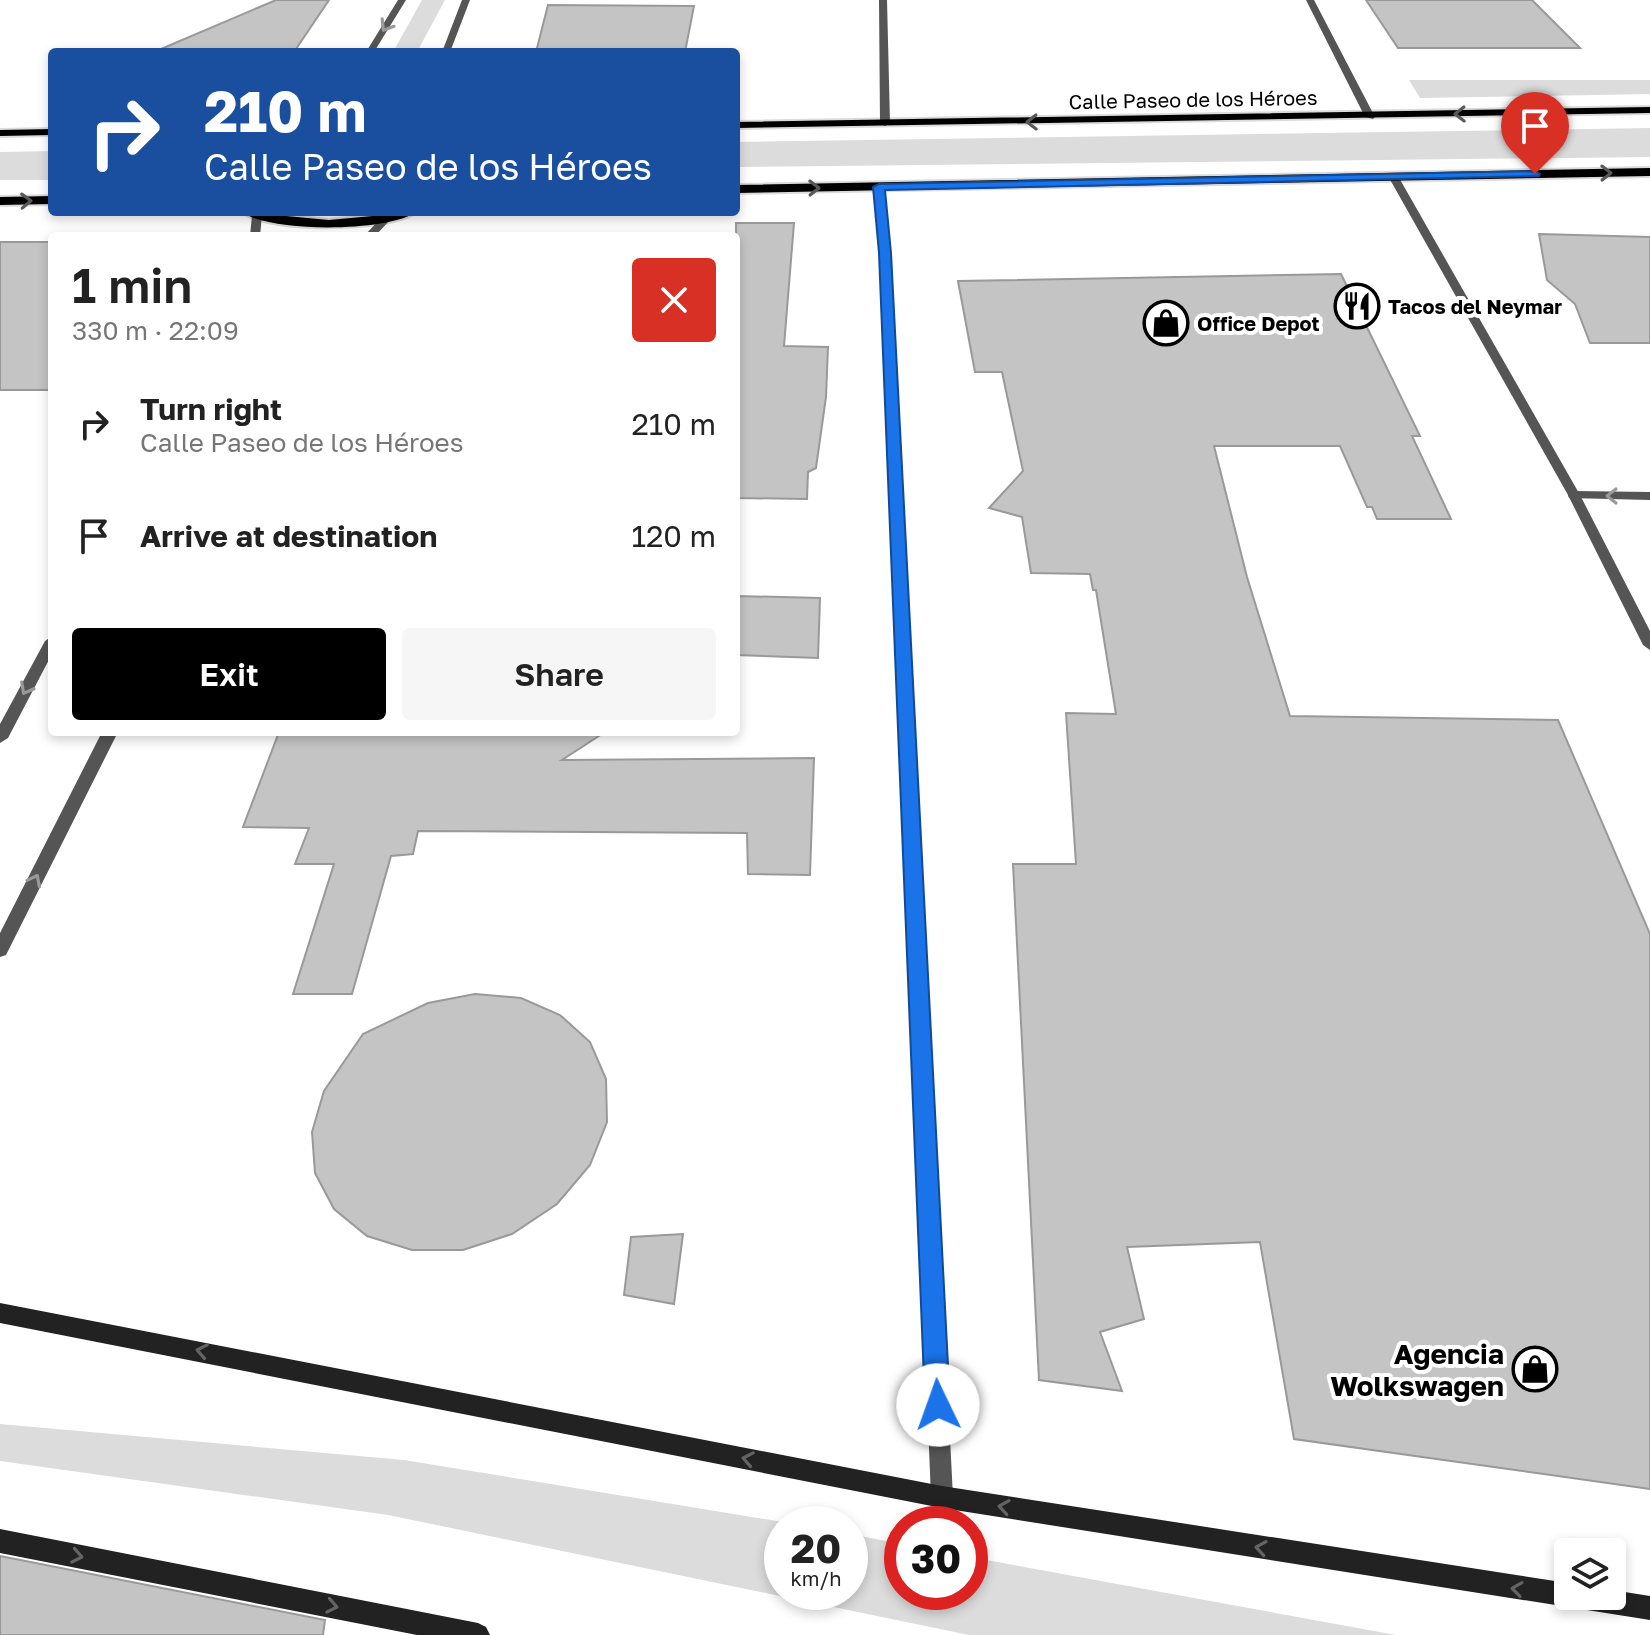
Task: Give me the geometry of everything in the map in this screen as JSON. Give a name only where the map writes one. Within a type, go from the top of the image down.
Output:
[{"type":"main road","name":"Calle Paseo de los Héroes","points":[[740,125],[1370,117],[1650,110]]},
{"type":"main road","points":[[0,133],[48,132]]},
{"type":"main road","points":[[740,189],[1650,172]]},
{"type":"main road","points":[[0,201],[48,200]]},
{"type":"main road","points":[[263,216],[294,222],[326,223],[395,216]]},
{"type":"main road","points":[[0,1313],[942,1497],[1650,1608]]},
{"type":"main road","points":[[0,1541],[478,1635]]},
{"type":"street","points":[[372,48],[402,0]]},
{"type":"street","points":[[448,48],[466,0]]},
{"type":"street","points":[[883,0],[885,123]]},
{"type":"street","points":[[1310,0],[1370,117]]},
{"type":"street","points":[[1393,176],[1574,495],[1650,645]]},
{"type":"street","points":[[879,187],[885,253],[942,1497]]},
{"type":"street","points":[[373,232],[387,218]]},
{"type":"street","points":[[1574,495],[1650,496]]},
{"type":"street","points":[[0,738],[48,648]]},
{"type":"street","points":[[0,950],[108,736]]},
{"type":"shaded area","points":[[422,0],[445,0],[419,48],[395,48]]},
{"type":"shaded area","points":[[1409,80],[1650,80],[1650,94],[1420,98]]},
{"type":"shaded area","points":[[1650,128],[1650,157],[740,167],[740,142]]},
{"type":"shaded area","points":[[48,151],[48,180],[0,180],[0,152]]},
{"type":"shaded area","points":[[0,1424],[404,1460],[764,1519],[764,1593],[388,1515],[0,1461]]},
{"type":"shaded area","points":[[868,1537],[884,1541],[884,1610],[988,1610],[988,1560],[1396,1635],[969,1635],[848,1610],[868,1610]]},
{"type":"building","points":[[276,0],[329,0],[297,48],[163,48]]},
{"type":"building","points":[[1366,0],[1532,0],[1580,48],[1398,48]]},
{"type":"building","points":[[548,5],[694,6],[686,48],[537,48]]},
{"type":"building","points":[[736,223],[794,223],[784,346],[828,347],[826,397],[816,468],[808,472],[807,499],[740,498],[740,232],[736,232]]},
{"type":"building","points":[[1539,234],[1650,237],[1650,343],[1590,343],[1575,304],[1547,280]]},
{"type":"building","points":[[0,242],[48,242],[48,390],[0,390]]},
{"type":"building","points":[[1341,274],[1420,436],[1412,436],[1451,519],[1377,519],[1372,507],[1367,507],[1340,446],[1214,446],[1247,577],[1290,716],[1558,720],[1650,934],[1650,1489],[1294,1439],[1260,1242],[1127,1247],[1144,1319],[1100,1332],[1122,1391],[1039,1380],[1013,864],[1076,864],[1066,713],[1116,714],[1096,590],[1093,590],[1090,574],[1031,573],[1022,517],[989,508],[1023,471],[1002,372],[975,372],[958,281]]},
{"type":"building","points":[[740,596],[820,598],[818,658],[740,655]]},
{"type":"building","points":[[277,736],[599,736],[562,760],[814,758],[810,875],[748,874],[747,833],[418,831],[413,854],[391,856],[352,994],[293,994],[334,864],[295,864],[309,828],[243,827]]},
{"type":"building","points":[[475,994],[521,998],[560,1015],[590,1042],[606,1079],[607,1122],[590,1165],[557,1204],[512,1234],[463,1250],[412,1250],[367,1236],[334,1209],[315,1173],[312,1132],[324,1091],[363,1034],[428,1003]]},
{"type":"building","points":[[683,1234],[674,1304],[624,1295],[631,1237]]},
{"type":"building","points":[[0,1556],[325,1620],[323,1635],[0,1635]]},
{"type":"place","name":"Tacos del Neymar","points":[[1357,306]]},
{"type":"place","name":"Office Depot","points":[[1166,323]]},
{"type":"place","name":"Agencia Wolkswagen","points":[[1535,1369]]},
{"type":"route","points":[[938,1405],[885,253],[879,187],[1535,174]]}]
